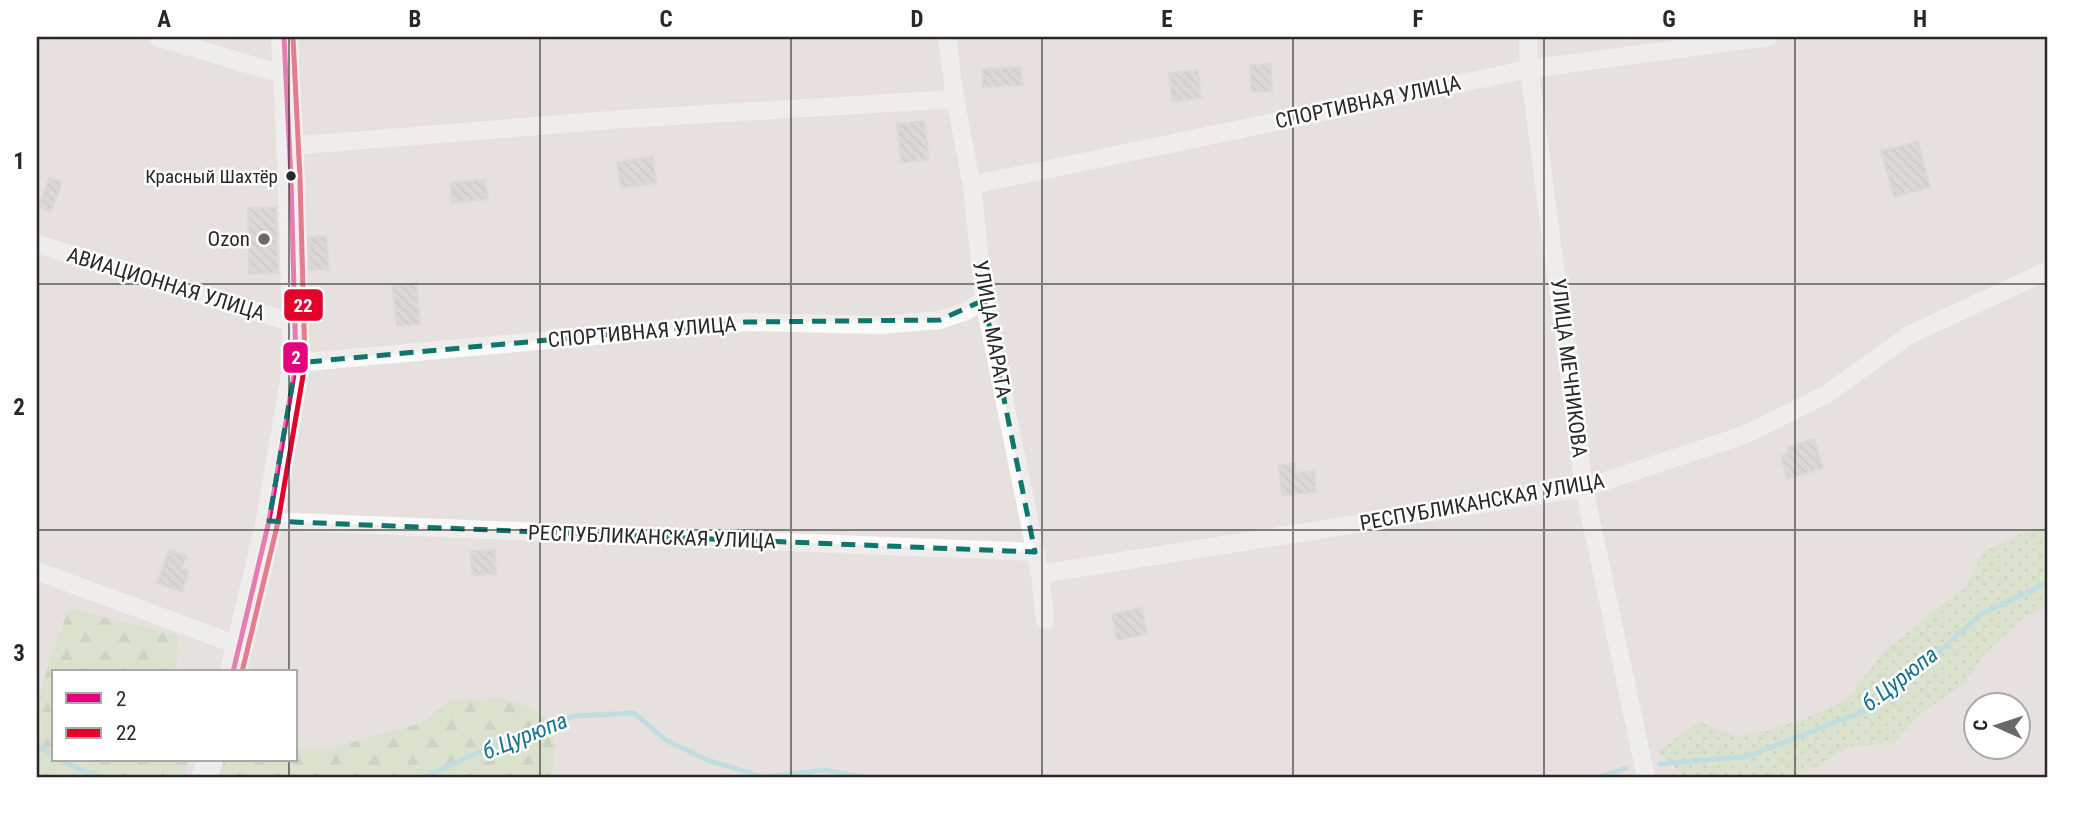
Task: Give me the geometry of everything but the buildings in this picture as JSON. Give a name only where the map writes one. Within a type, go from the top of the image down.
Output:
[{"type":"street","points":[[157,37],[285,75]]},
{"type":"street","points":[[234,670],[269,521],[296,363],[284,37]]},
{"type":"street","name":"УЛИЦА МАРАТА","points":[[947,37],[955,99],[972,185],[984,300],[1040,574],[1045,620]]},
{"type":"street","name":"УЛИЦА МЕЧНИКОВА","points":[[1528,37],[1529,69],[1584,488],[1646,777]]},
{"type":"street","name":"СПОРТИВНАЯ УЛИЦА","points":[[972,185],[1529,69],[1768,37]]},
{"type":"street","points":[[290,146],[624,119],[955,99]]},
{"type":"street","name":"АВИАЦИОННАЯ УЛИЦА","points":[[37,244],[296,324]]},
{"type":"street","name":"РЕСПУБЛИКАНСКАЯ УЛИЦА","points":[[1040,574],[1584,488],[1744,435],[1827,394],[1909,335],[2047,271]]},
{"type":"street","name":"СПОРТИВНАЯ УЛИЦА","points":[[296,363],[747,322],[880,325],[940,320],[964,312],[984,300]]},
{"type":"street","name":"РЕСПУБЛИКАНСКАЯ УЛИЦА","points":[[269,521],[1035,552]]},
{"type":"street","points":[[37,571],[240,646]]},
{"type":"highlighted area","points":[[984,300],[1035,552],[269,521],[296,363],[747,322],[940,320]]},
{"type":"green space","points":[[2047,527],[2047,606],[2019,621],[1984,655],[1965,683],[1920,714],[1894,743],[1850,746],[1818,766],[1790,777],[1685,777],[1658,751],[1700,722],[1735,736],[1767,731],[1807,718],[1848,699],[1881,654],[1967,585],[1984,551],[2026,532]]},
{"type":"green space","points":[[69,608],[178,636],[176,670],[52,670],[52,762],[188,762],[184,777],[37,777],[37,743],[42,733],[39,699]]},
{"type":"green space","points":[[499,698],[524,705],[551,720],[555,747],[552,777],[205,777],[218,762],[298,762],[298,748],[327,749],[422,723],[448,701]]},
{"type":"waterway","name":"б.Цурюпа","points":[[1660,764],[1749,756],[1864,711],[1981,614],[2047,583]]},
{"type":"waterway","name":"б.Цурюпа","points":[[424,777],[506,740],[575,716],[634,713],[666,740],[707,760],[763,777],[824,770],[865,777]]},
{"type":"waterway","name":"б.Цурюпа","points":[[37,746],[52,754]]},
{"type":"waterway","name":"б.Цурюпа","points":[[66,762],[102,777]]},
{"type":"waterway","name":"б.Цурюпа","points":[[1599,777],[1626,768]]},
{"type":"transit line","name":"2","points":[[233,670],[269,521],[296,363],[284,37]]},
{"type":"transit line","name":"22","points":[[242,670],[278,522],[305,364],[293,37]]},
{"type":"place","name":"Красный Шахтёр","points":[[291,176]]},
{"type":"place","name":"Ozon","points":[[264,239]]}]
